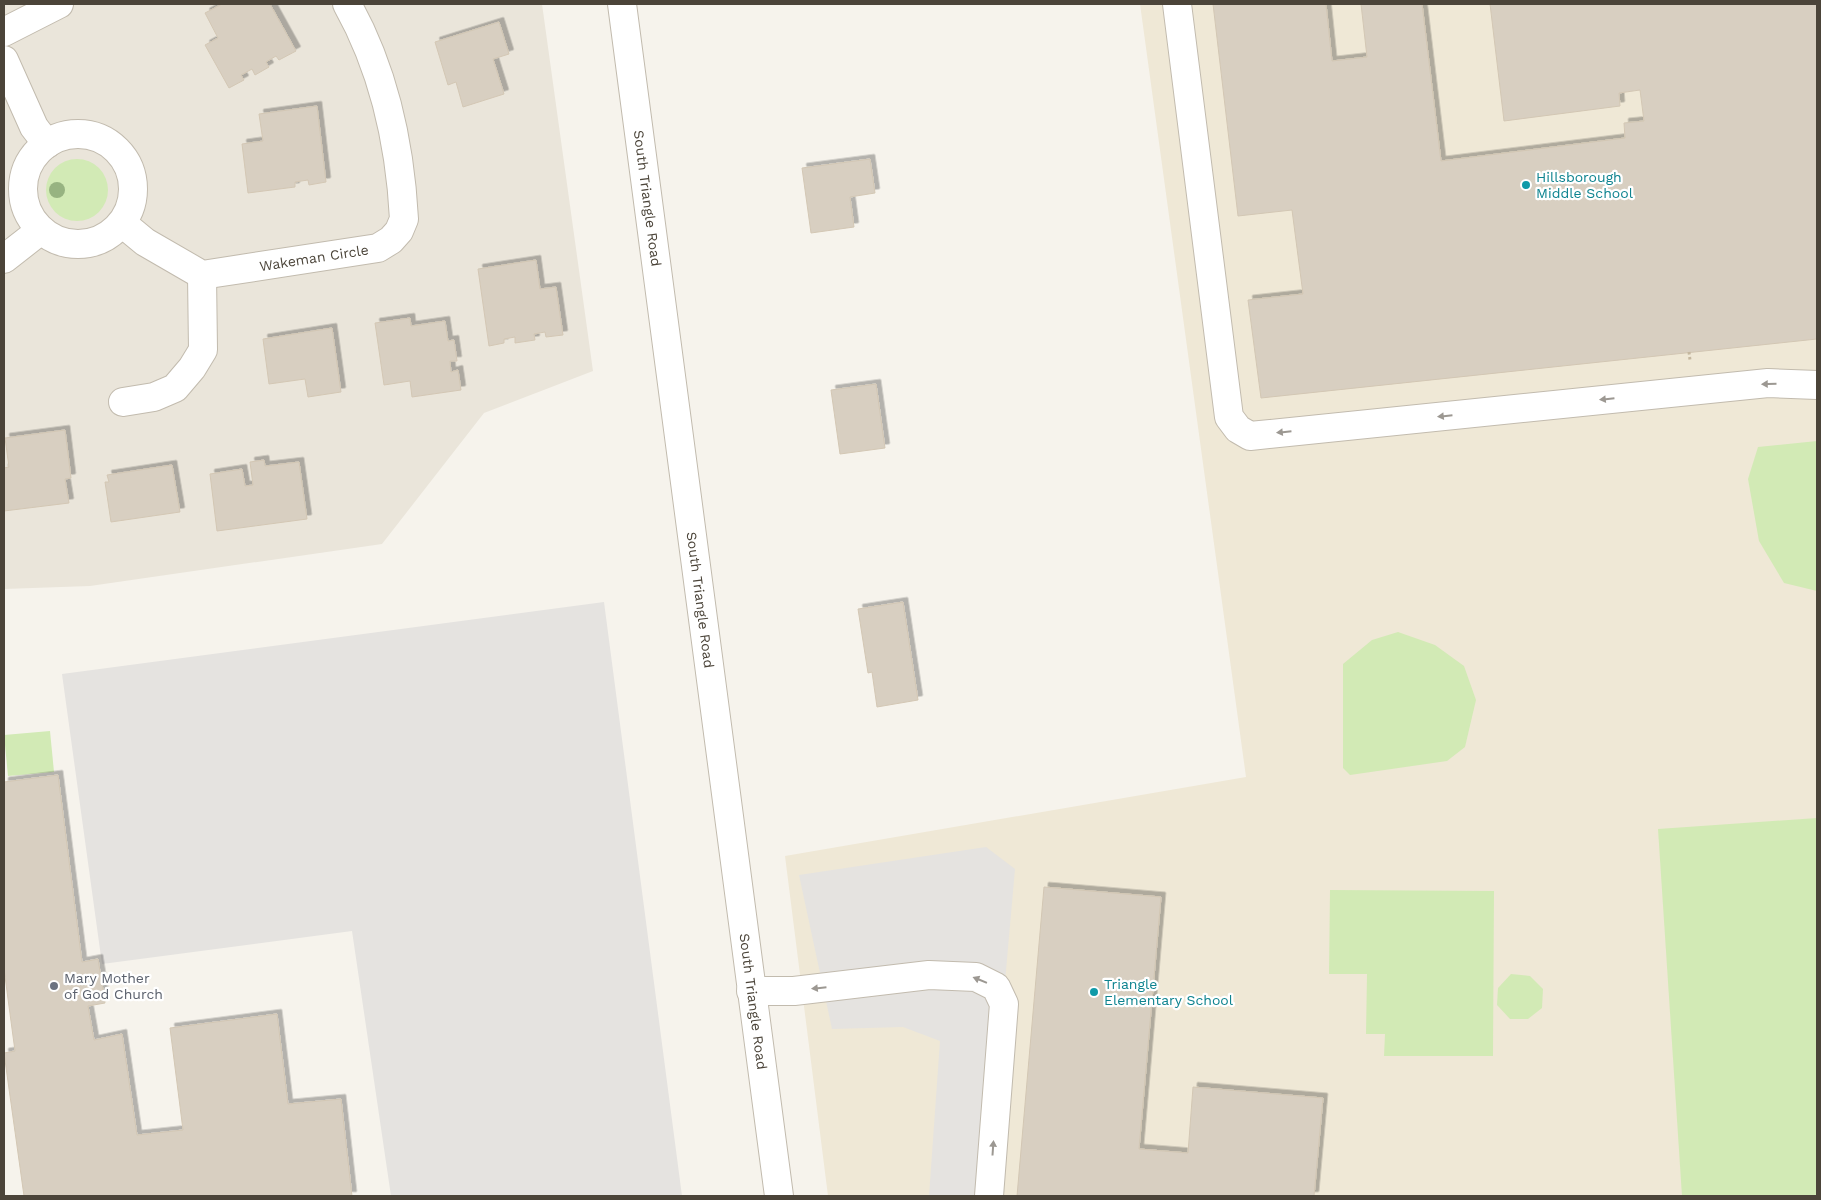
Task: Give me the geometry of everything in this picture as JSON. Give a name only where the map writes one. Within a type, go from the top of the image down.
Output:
[{"type":"street","points":[[4,32],[60,4]]},
{"type":"street","name":"Wakeman Circle","points":[[202,275],[364,251],[391,240],[399,231],[404,219],[396,140],[387,101],[373,60],[347,4]]},
{"type":"street","name":"South Triangle Road","points":[[622,4],[778,1196]]},
{"type":"street","points":[[1177,4],[1229,417],[1238,429],[1250,436],[1768,383],[1817,385]]},
{"type":"street","points":[[4,60],[34,127],[47,144]]},
{"type":"street","points":[[75,135],[93,136],[110,144],[123,157],[131,173],[134,186],[129,212],[122,223],[102,239],[90,243],[64,242],[41,230],[30,215],[24,198],[24,180],[30,163],[38,150],[57,139],[75,135]]},
{"type":"street","points":[[122,223],[145,242],[202,275],[203,350],[192,368],[174,388],[154,397],[123,402]]},
{"type":"street","points":[[4,259],[41,230]]},
{"type":"street","points":[[751,991],[794,991],[929,976],[976,977],[996,987],[1004,1004],[989,1196]]},
{"type":"path","points":[[1689,352],[1690,361]]},
{"type":"shaded area","points":[[4,4],[542,4],[593,371],[484,413],[382,544],[90,586],[4,589]]},
{"type":"shaded area","points":[[1140,4],[1817,4],[1817,1196],[828,1196],[785,856],[1246,777]]},
{"type":"shaded area","points":[[604,602],[682,1196],[391,1196],[352,931],[102,964],[62,674]]},
{"type":"shaded area","points":[[986,847],[1015,869],[986,1196],[929,1196],[940,1041],[903,1027],[832,1029],[799,875]]},
{"type":"green space","points":[[71,159],[83,159],[99,168],[106,178],[108,190],[106,202],[99,212],[83,221],[71,221],[60,216],[51,207],[46,196],[46,184],[51,173],[60,164]]},
{"type":"green space","points":[[1817,441],[1817,591],[1784,583],[1759,541],[1748,479],[1758,447]]},
{"type":"green space","points":[[1398,632],[1435,645],[1464,666],[1476,700],[1465,747],[1447,761],[1350,775],[1343,768],[1343,664],[1372,640]]},
{"type":"green space","points":[[50,731],[54,772],[8,776],[4,735]]},
{"type":"green space","points":[[1817,818],[1817,1196],[1682,1196],[1658,829]]},
{"type":"green space","points":[[1330,890],[1494,891],[1493,1056],[1384,1056],[1385,1034],[1366,1034],[1367,974],[1329,974]]},
{"type":"green space","points":[[1511,974],[1530,976],[1543,989],[1542,1008],[1528,1019],[1510,1019],[1497,1005],[1498,988]]},
{"type":"building","points":[[222,4],[270,4],[296,51],[279,60],[276,56],[266,62],[269,67],[255,75],[252,69],[241,75],[244,80],[229,88],[205,45],[218,38],[205,13]]},
{"type":"building","name":"Hillsborough Middle School","points":[[1213,4],[1326,4],[1332,61],[1367,57],[1361,4],[1422,4],[1441,161],[1625,138],[1624,123],[1644,121],[1640,90],[1619,93],[1620,106],[1504,121],[1490,4],[1817,4],[1817,339],[1261,398],[1248,300],[1303,294],[1292,210],[1238,216]]},
{"type":"building","points":[[499,22],[509,54],[493,59],[504,94],[463,107],[456,82],[448,85],[435,42]]},
{"type":"building","points":[[317,106],[326,182],[309,185],[308,180],[295,182],[295,187],[248,193],[242,144],[263,141],[259,114]]},
{"type":"building","points":[[870,159],[875,193],[850,197],[854,227],[811,233],[802,168]]},
{"type":"building","points":[[536,260],[540,289],[556,287],[563,335],[546,337],[545,332],[534,334],[535,340],[515,343],[515,337],[504,339],[504,343],[489,346],[478,269]]},
{"type":"building","points":[[410,318],[411,326],[445,321],[448,341],[454,340],[457,361],[450,361],[451,372],[458,370],[461,390],[412,397],[410,381],[384,385],[375,323]]},
{"type":"building","points":[[332,328],[341,392],[308,397],[305,379],[269,384],[263,339]]},
{"type":"building","points":[[876,384],[885,448],[840,454],[831,390]]},
{"type":"building","points":[[65,430],[71,478],[65,479],[69,503],[4,511],[4,468],[9,467],[5,438]]},
{"type":"building","points":[[264,460],[265,466],[299,462],[307,519],[217,531],[210,474],[242,469],[245,486],[253,485],[250,462]]},
{"type":"building","points":[[172,465],[180,512],[111,522],[105,482],[109,482],[107,475]]},
{"type":"building","points":[[903,602],[918,700],[877,707],[872,672],[868,673],[858,609]]},
{"type":"building","name":"Mary Mother of God Church","points":[[58,775],[82,962],[98,959],[105,1003],[88,1006],[94,1040],[122,1034],[137,1135],[183,1130],[170,1028],[277,1014],[288,1104],[341,1099],[352,1196],[24,1196],[4,1053],[15,1051],[4,969],[4,782]]},
{"type":"building","name":"Triangle Elementary School","points":[[1044,887],[1161,897],[1139,1149],[1188,1153],[1193,1087],[1323,1098],[1314,1196],[1017,1196]]},
{"type":"place","name":"Hillsborough Middle School","points":[[1526,185]]},
{"type":"place","name":"Mary Mother of God Church","points":[[54,986]]},
{"type":"place","name":"Triangle Elementary School","points":[[1094,992]]}]
